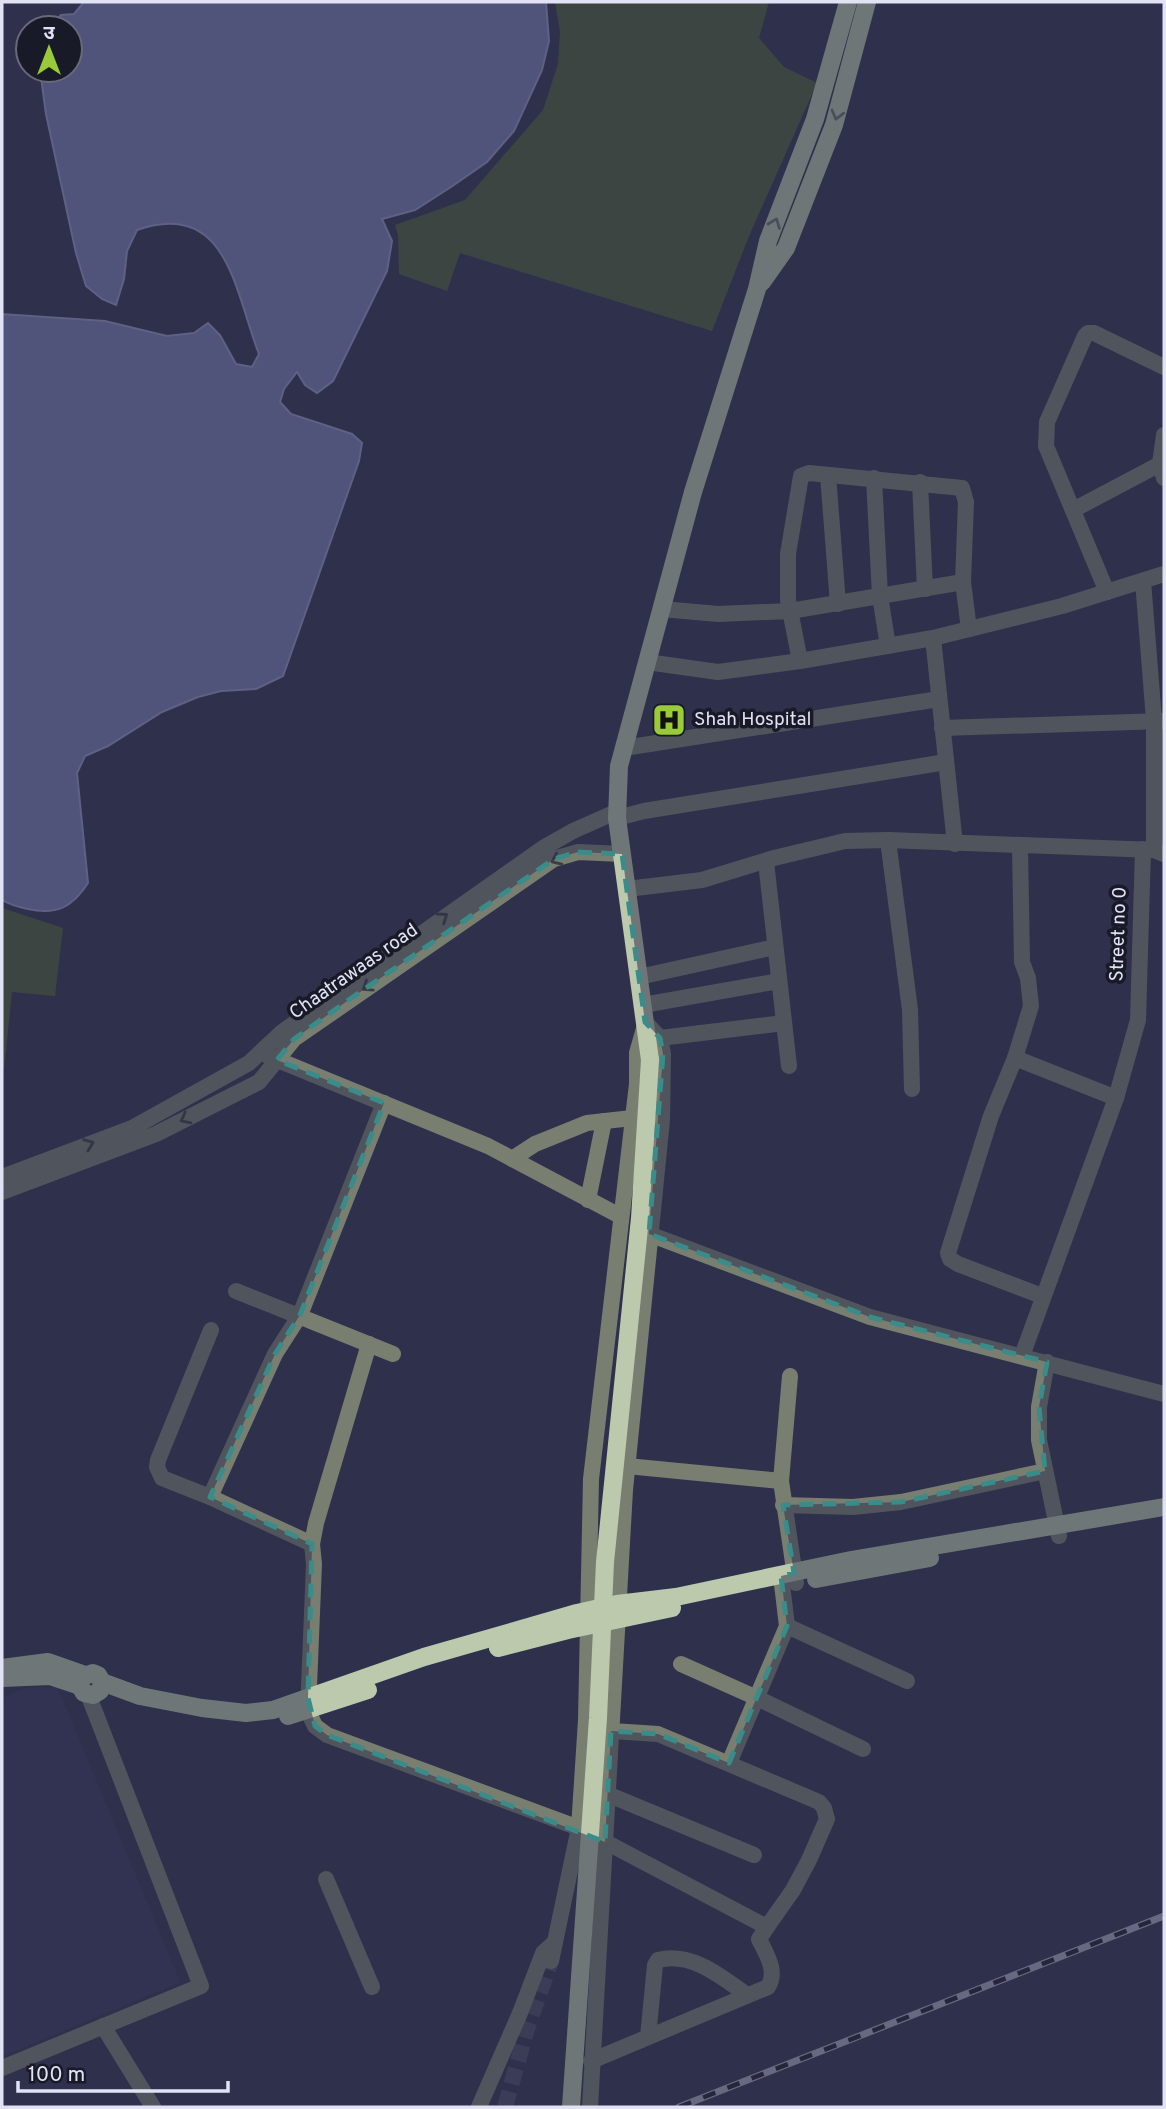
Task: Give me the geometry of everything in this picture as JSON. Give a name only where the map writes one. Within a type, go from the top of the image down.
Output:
[{"type":"main road","points":[[571,2107],[598,1718],[605,1562],[640,1218],[650,1060],[617,815],[619,766],[693,492],[757,289],[768,241],[815,120],[848,2]]},
{"type":"main road","points":[[757,289],[786,247],[834,125],[867,2]]},
{"type":"main road","points":[[826,78],[845,83]]},
{"type":"main road","points":[[2,1678],[50,1676],[202,1708],[246,1713],[274,1710],[308,1704],[617,1612],[1057,1530],[1164,1507]]},
{"type":"main road","points":[[1057,1530],[1164,1519]]},
{"type":"main road","points":[[2,1668],[48,1662],[90,1686]]},
{"type":"street","points":[[1107,592],[1046,446],[1047,422],[1088,333],[1094,333],[1164,368]]},
{"type":"street","points":[[1073,510],[1162,471],[1164,435]]},
{"type":"street","points":[[800,661],[788,600],[788,554],[801,476],[809,473],[962,488],[965,493],[963,583],[969,629]]},
{"type":"street","points":[[828,475],[838,604]]},
{"type":"street","points":[[874,478],[880,596],[888,646]]},
{"type":"street","points":[[920,482],[925,589]]},
{"type":"street","points":[[647,662],[718,672],[800,661],[933,638],[1107,592],[1164,574]]},
{"type":"street","name":"Street no 0","points":[[1022,1356],[1116,1098],[1138,1020],[1154,851],[1159,720],[1143,581]]},
{"type":"street","points":[[662,609],[718,614],[790,611],[963,583]]},
{"type":"street","points":[[933,638],[955,844]]},
{"type":"street","points":[[624,748],[939,699]]},
{"type":"street","points":[[943,729],[1159,720]]},
{"type":"street","points":[[2,1177],[132,1128],[249,1063],[282,1031],[344,986],[543,848],[573,831],[617,815],[946,762]]},
{"type":"street","points":[[627,889],[702,880],[774,858],[845,841],[888,840],[1154,851]]},
{"type":"street","points":[[888,840],[910,1010],[912,1090]]},
{"type":"street","points":[[1020,846],[1022,962],[1028,978],[1031,1006],[1015,1058],[991,1116],[948,1253],[950,1259],[958,1264],[1042,1296]]},
{"type":"street","name":"Chaatrawaas road","points":[[2,1192],[156,1134],[259,1082],[294,1040],[305,1031],[554,859],[578,852],[622,854]]},
{"type":"street","points":[[766,862],[789,1066]]},
{"type":"street","points":[[639,977],[775,947]]},
{"type":"street","points":[[644,1014],[779,981]]},
{"type":"street","points":[[590,2107],[627,1466],[662,1120],[663,1054],[660,1038],[644,1014]]},
{"type":"street","points":[[551,1961],[579,1828],[586,1720],[592,1479],[636,1084],[637,1053],[644,1014]]},
{"type":"street","points":[[660,1038],[784,1023]]},
{"type":"street","points":[[260,1053],[488,1146],[620,1216]]},
{"type":"street","points":[[1015,1058],[1116,1098]]},
{"type":"street","points":[[210,1497],[275,1354],[300,1315],[384,1104]]},
{"type":"street","points":[[512,1159],[535,1144],[587,1124],[632,1118]]},
{"type":"street","points":[[588,1200],[604,1121]]},
{"type":"street","points":[[649,1234],[870,1317],[1164,1394]]},
{"type":"street","points":[[236,1291],[393,1354]]},
{"type":"street","points":[[211,1330],[157,1467],[162,1478],[313,1544]]},
{"type":"street","points":[[369,1344],[316,1523],[313,1544],[308,1704],[315,1726],[327,1735],[579,1828],[767,1927]]},
{"type":"street","points":[[1047,1362],[1039,1407],[1039,1440],[1057,1530]]},
{"type":"street","points":[[729,1763],[787,1626],[788,1580],[781,1481],[790,1376]]},
{"type":"street","points":[[627,1466],[781,1481]]},
{"type":"street","points":[[783,1504],[853,1507],[901,1502],[1045,1471]]},
{"type":"street","points":[[787,1626],[906,1681]]},
{"type":"street","points":[[681,1664],[863,1748]]},
{"type":"street","points":[[2,2068],[201,1986],[90,1686]]},
{"type":"street","points":[[591,2061],[768,1987],[772,1981],[771,1964],[759,1939],[793,1890],[827,1819],[819,1802],[729,1763],[658,1734],[612,1731]]},
{"type":"street","points":[[607,1794],[754,1855]]},
{"type":"street","points":[[326,1879],[372,1987]]},
{"type":"street","points":[[479,2107],[520,2013],[542,1953],[555,1942]]},
{"type":"street","points":[[648,2037],[655,1965],[658,1960],[668,1958],[701,1964],[747,1995]]},
{"type":"street","points":[[103,2026],[153,2107]]},
{"type":"highlighted area","points":[[578,852],[622,854],[645,1022],[660,1038],[663,1054],[649,1234],[870,1317],[1047,1362],[1039,1407],[1045,1471],[901,1502],[783,1505],[794,1573],[781,1576],[787,1626],[729,1763],[658,1734],[611,1731],[605,1842],[327,1735],[315,1726],[308,1698],[312,1544],[210,1497],[275,1354],[300,1315],[384,1103],[277,1060],[294,1039],[554,859]]},
{"type":"shaded area","points":[[84,2],[546,2],[549,41],[542,70],[514,131],[487,162],[415,210],[382,219],[392,241],[387,271],[333,381],[317,393],[305,385],[297,372],[284,389],[280,402],[291,414],[352,434],[362,443],[359,461],[283,676],[256,689],[221,691],[198,697],[162,712],[108,746],[85,756],[77,773],[88,883],[76,898],[62,908],[38,911],[17,907],[2,900],[2,314],[105,321],[167,336],[194,333],[208,323],[220,335],[236,364],[252,367],[259,354],[234,280],[223,257],[209,239],[191,227],[167,224],[137,230],[127,251],[124,279],[116,305],[102,299],[86,286],[76,253],[42,84],[84,84],[84,14],[74,14]]},
{"type":"shaded area","points":[[57,1687],[180,1982],[2,2056],[2,1699],[23,1688]]},
{"type":"green space","points":[[555,2],[769,2],[759,38],[784,67],[817,83],[749,236],[712,331],[460,253],[447,291],[399,274],[398,234],[395,225],[465,200],[543,110],[558,64],[560,32]]},
{"type":"green space","points":[[2,908],[63,928],[55,996],[12,992],[2,1089]]},
{"type":"tunnel","points":[[505,2107],[527,2029],[551,1961]]},
{"type":"railway","points":[[679,2107],[1164,1916]]},
{"type":"place","name":"Shah Hospital","points":[[669,720]]}]
